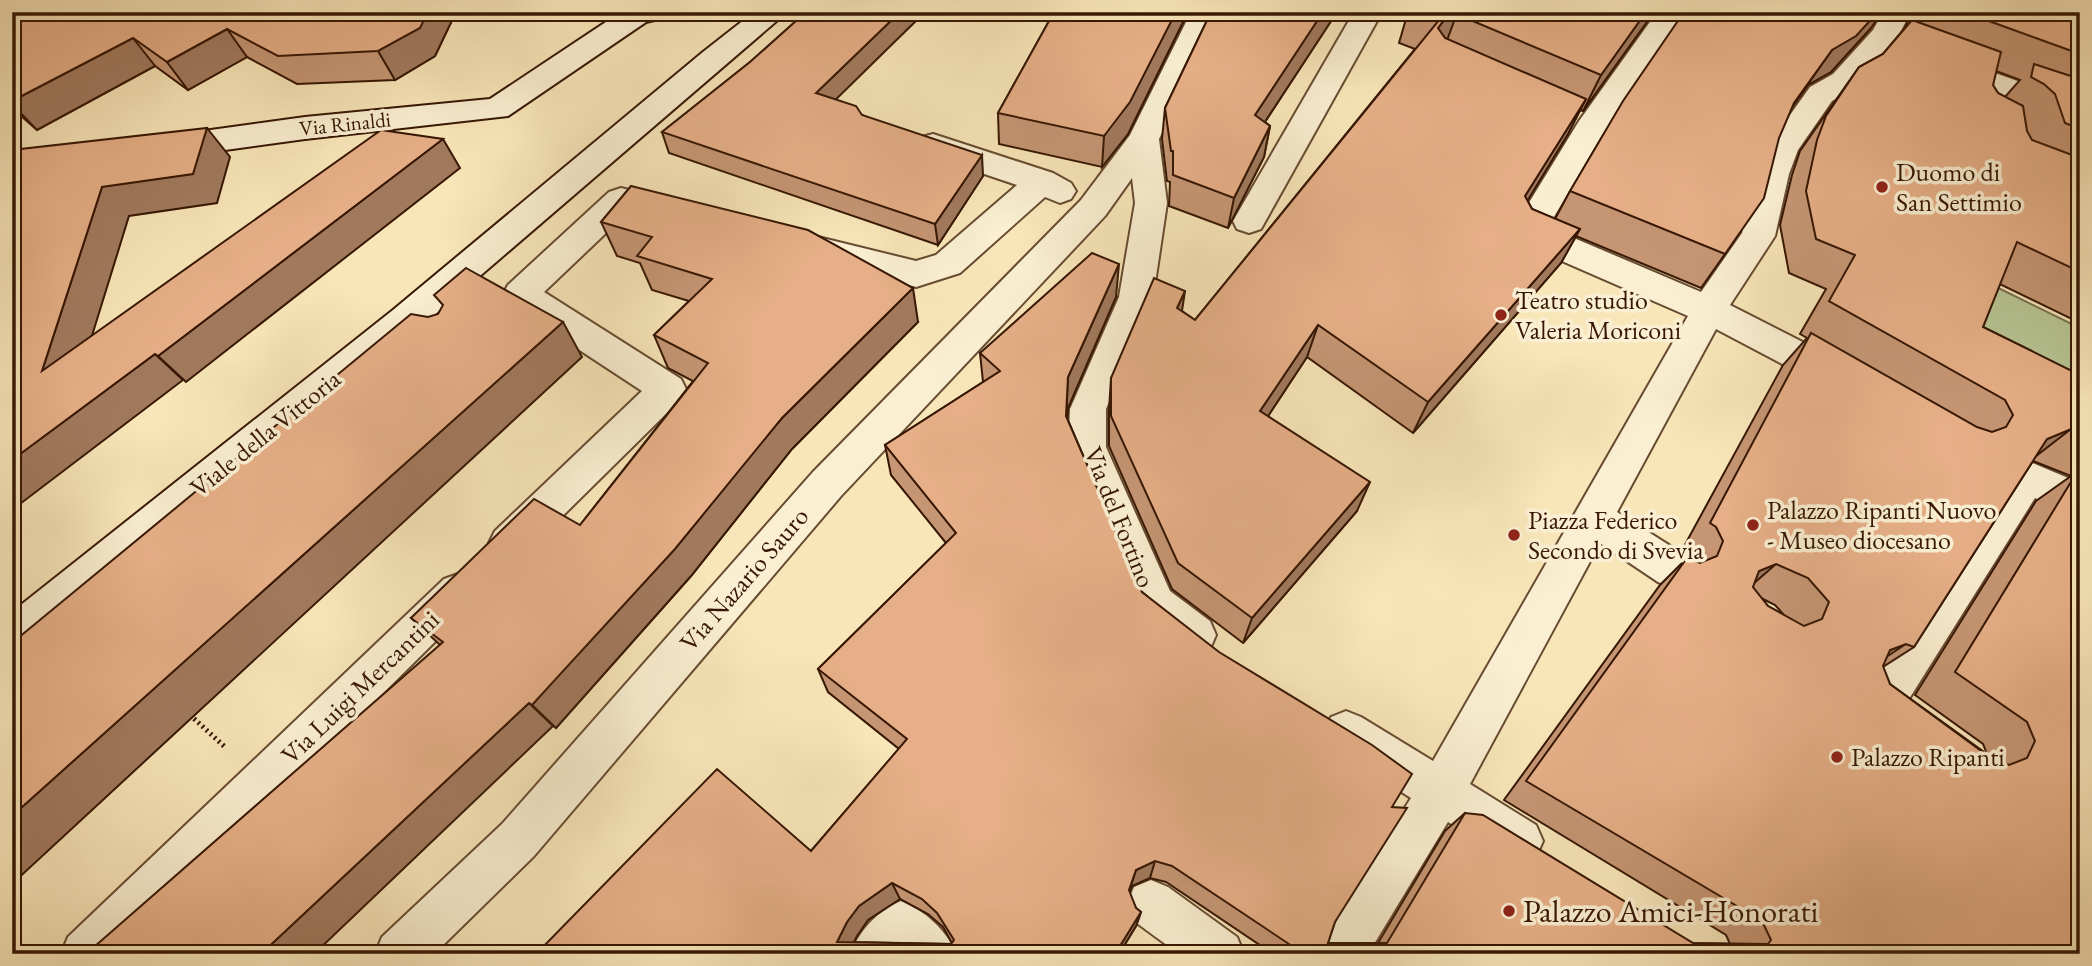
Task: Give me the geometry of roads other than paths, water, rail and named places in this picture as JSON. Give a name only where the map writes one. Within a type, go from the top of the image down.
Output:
[{"type":"street","name":"Via Rinaldi","points":[[141,151],[304,128],[497,109],[638,14],[653,12]]},
{"type":"street","name":"Viale della Vittoria","points":[[12,637],[405,320],[713,59],[773,12]]},
{"type":"street","name":"Via Nazario Sauro","points":[[399,954],[519,840],[827,484],[1093,208],[1143,139],[1205,12]]},
{"type":"street","points":[[1249,222],[1368,12]]},
{"type":"street","points":[[1672,12],[1578,124],[1528,232],[1712,305],[1872,396]]},
{"type":"street","points":[[1898,12],[1903,50]]},
{"type":"street","points":[[1903,50],[1987,94],[2080,114]]},
{"type":"street","points":[[1340,954],[1434,804],[1712,305],[1758,236],[1773,174],[1783,148],[1821,94],[1903,50]]},
{"type":"street","points":[[902,135],[1042,181],[1093,208]]},
{"type":"street","name":"Via del Fortino","points":[[1143,139],[1151,203],[1136,298],[1088,409],[1087,447],[1155,604],[1228,660]]},
{"type":"street","points":[[782,240],[916,274],[948,264],[1042,181]]},
{"type":"street","name":"Via Luigi Mercantini","points":[[85,954],[668,389],[520,294],[621,200],[701,220]]},
{"type":"street","points":[[1889,705],[2024,482],[2030,478],[2080,501]]},
{"type":"street","points":[[1594,518],[1672,569]]},
{"type":"street","points":[[1311,710],[1434,804],[1484,819],[1555,862]]},
{"type":"street","points":[[1151,904],[1220,954]]},
{"type":"place","name":"Duomo di San Settimio","points":[[1882,187]]},
{"type":"place","name":"Teatro studio Valeria Moriconi","points":[[1501,315]]},
{"type":"place","name":"Palazzo Ripanti Nuovo - Museo diocesano","points":[[1753,525]]},
{"type":"place","name":"Piazza Federico Secondo di Svevia","points":[[1514,535]]},
{"type":"place","name":"Palazzo Ripanti","points":[[1837,757]]},
{"type":"place","name":"Palazzo Amici-Honorati","points":[[1509,911]]}]
